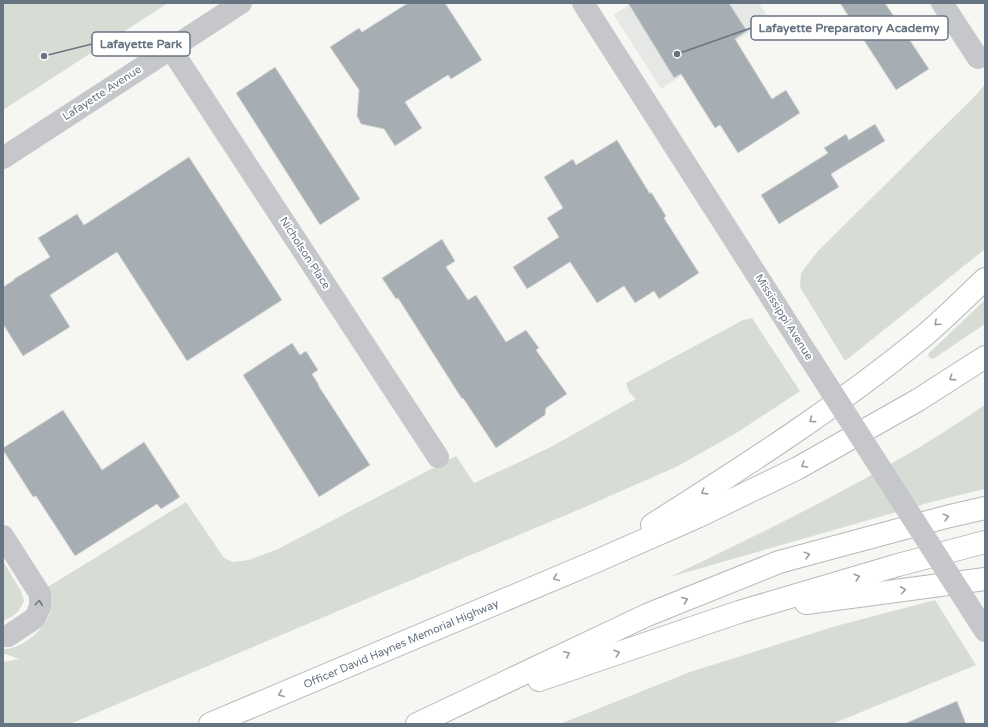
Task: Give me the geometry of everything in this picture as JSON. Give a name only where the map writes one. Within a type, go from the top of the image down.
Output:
[{"type":"highway","points":[[592,563],[728,477],[803,426],[865,381],[925,334],[985,279]]},
{"type":"highway","points":[[592,563],[697,517],[798,468],[918,400],[985,357]]},
{"type":"highway","points":[[417,724],[647,615],[779,562],[985,508]]},
{"type":"highway","points":[[423,724],[523,685],[739,612],[898,565],[985,542]]},
{"type":"highway","name":"Officer David Haynes Memorial Highway","points":[[210,724],[592,563]]},
{"type":"highway","points":[[739,612],[985,579]]},
{"type":"street","name":"Lafayette Avenue","points":[[3,158],[241,3]]},
{"type":"street","name":"Mississippi Avenue","points":[[583,3],[985,631]]},
{"type":"street","points":[[942,3],[978,58]]},
{"type":"street","name":"Nicholson Place","points":[[171,49],[438,457]]},
{"type":"street","points":[[3,536],[40,594],[40,607],[35,618],[8,636],[3,636]]},
{"type":"shaded area","points":[[3,3],[168,3],[3,110]]},
{"type":"shaded area","points":[[632,3],[760,3],[759,4],[770,19],[661,89],[614,15]]},
{"type":"shaded area","points":[[985,84],[985,249],[845,361],[800,287],[801,273],[818,251],[977,94]]},
{"type":"shaded area","points":[[985,300],[985,324],[933,359],[930,358],[928,356],[929,353]]},
{"type":"shaded area","points":[[752,318],[800,391],[738,432],[678,466],[585,507],[70,724],[3,724],[3,662],[19,659],[3,653],[3,649],[17,646],[25,642],[44,625],[48,619],[51,606],[46,588],[186,502],[224,558],[233,562],[249,560],[278,549],[456,456],[474,483],[549,448],[636,399],[629,392],[626,383],[743,320]]},
{"type":"shaded area","points":[[985,405],[985,489],[935,501],[670,577],[791,518],[870,476],[947,430]]},
{"type":"shaded area","points":[[3,561],[21,591],[24,601],[16,613],[3,621]]},
{"type":"shaded area","points":[[935,600],[976,665],[832,724],[560,724],[690,672],[836,626]]},
{"type":"building","points":[[408,3],[445,3],[482,60],[451,79],[448,75],[405,102],[422,128],[395,146],[384,129],[361,124],[357,116],[359,90],[330,47],[359,28],[362,32]]},
{"type":"building","points":[[628,3],[729,3],[747,31],[735,39],[772,99],[786,90],[800,113],[738,153],[720,125],[715,128],[681,74],[674,78]]},
{"type":"building","points":[[840,3],[885,3],[929,69],[896,90]]},
{"type":"building","points":[[275,67],[360,199],[320,225],[236,93]]},
{"type":"building","points":[[875,124],[885,141],[831,174],[839,187],[779,224],[761,195],[828,153],[824,148],[846,134],[849,140]]},
{"type":"building","points":[[617,140],[650,194],[651,192],[666,216],[664,218],[699,273],[659,299],[654,291],[635,303],[624,286],[597,303],[570,262],[527,289],[513,267],[559,237],[547,218],[563,208],[544,177],[573,159],[576,165]]},
{"type":"building","points":[[189,157],[282,300],[187,361],[117,252],[50,295],[70,327],[23,356],[3,324],[3,287],[50,257],[38,238],[77,214],[84,225]]},
{"type":"building","points":[[442,239],[455,261],[446,267],[468,300],[476,295],[506,342],[526,330],[539,348],[536,350],[567,394],[546,408],[545,415],[496,448],[463,398],[462,399],[398,298],[396,299],[382,278]]},
{"type":"building","points":[[292,343],[300,355],[306,351],[318,370],[312,374],[318,385],[370,465],[319,497],[243,375]]},
{"type":"building","points":[[63,410],[102,470],[144,442],[180,497],[161,509],[157,504],[75,556],[36,496],[33,497],[3,450],[3,448]]},
{"type":"building","points":[[957,701],[966,724],[904,724]]},
{"type":"place","name":"Lafayette Preparatory Academy","points":[[677,54]]},
{"type":"place","name":"Lafayette Park","points":[[44,56]]}]
